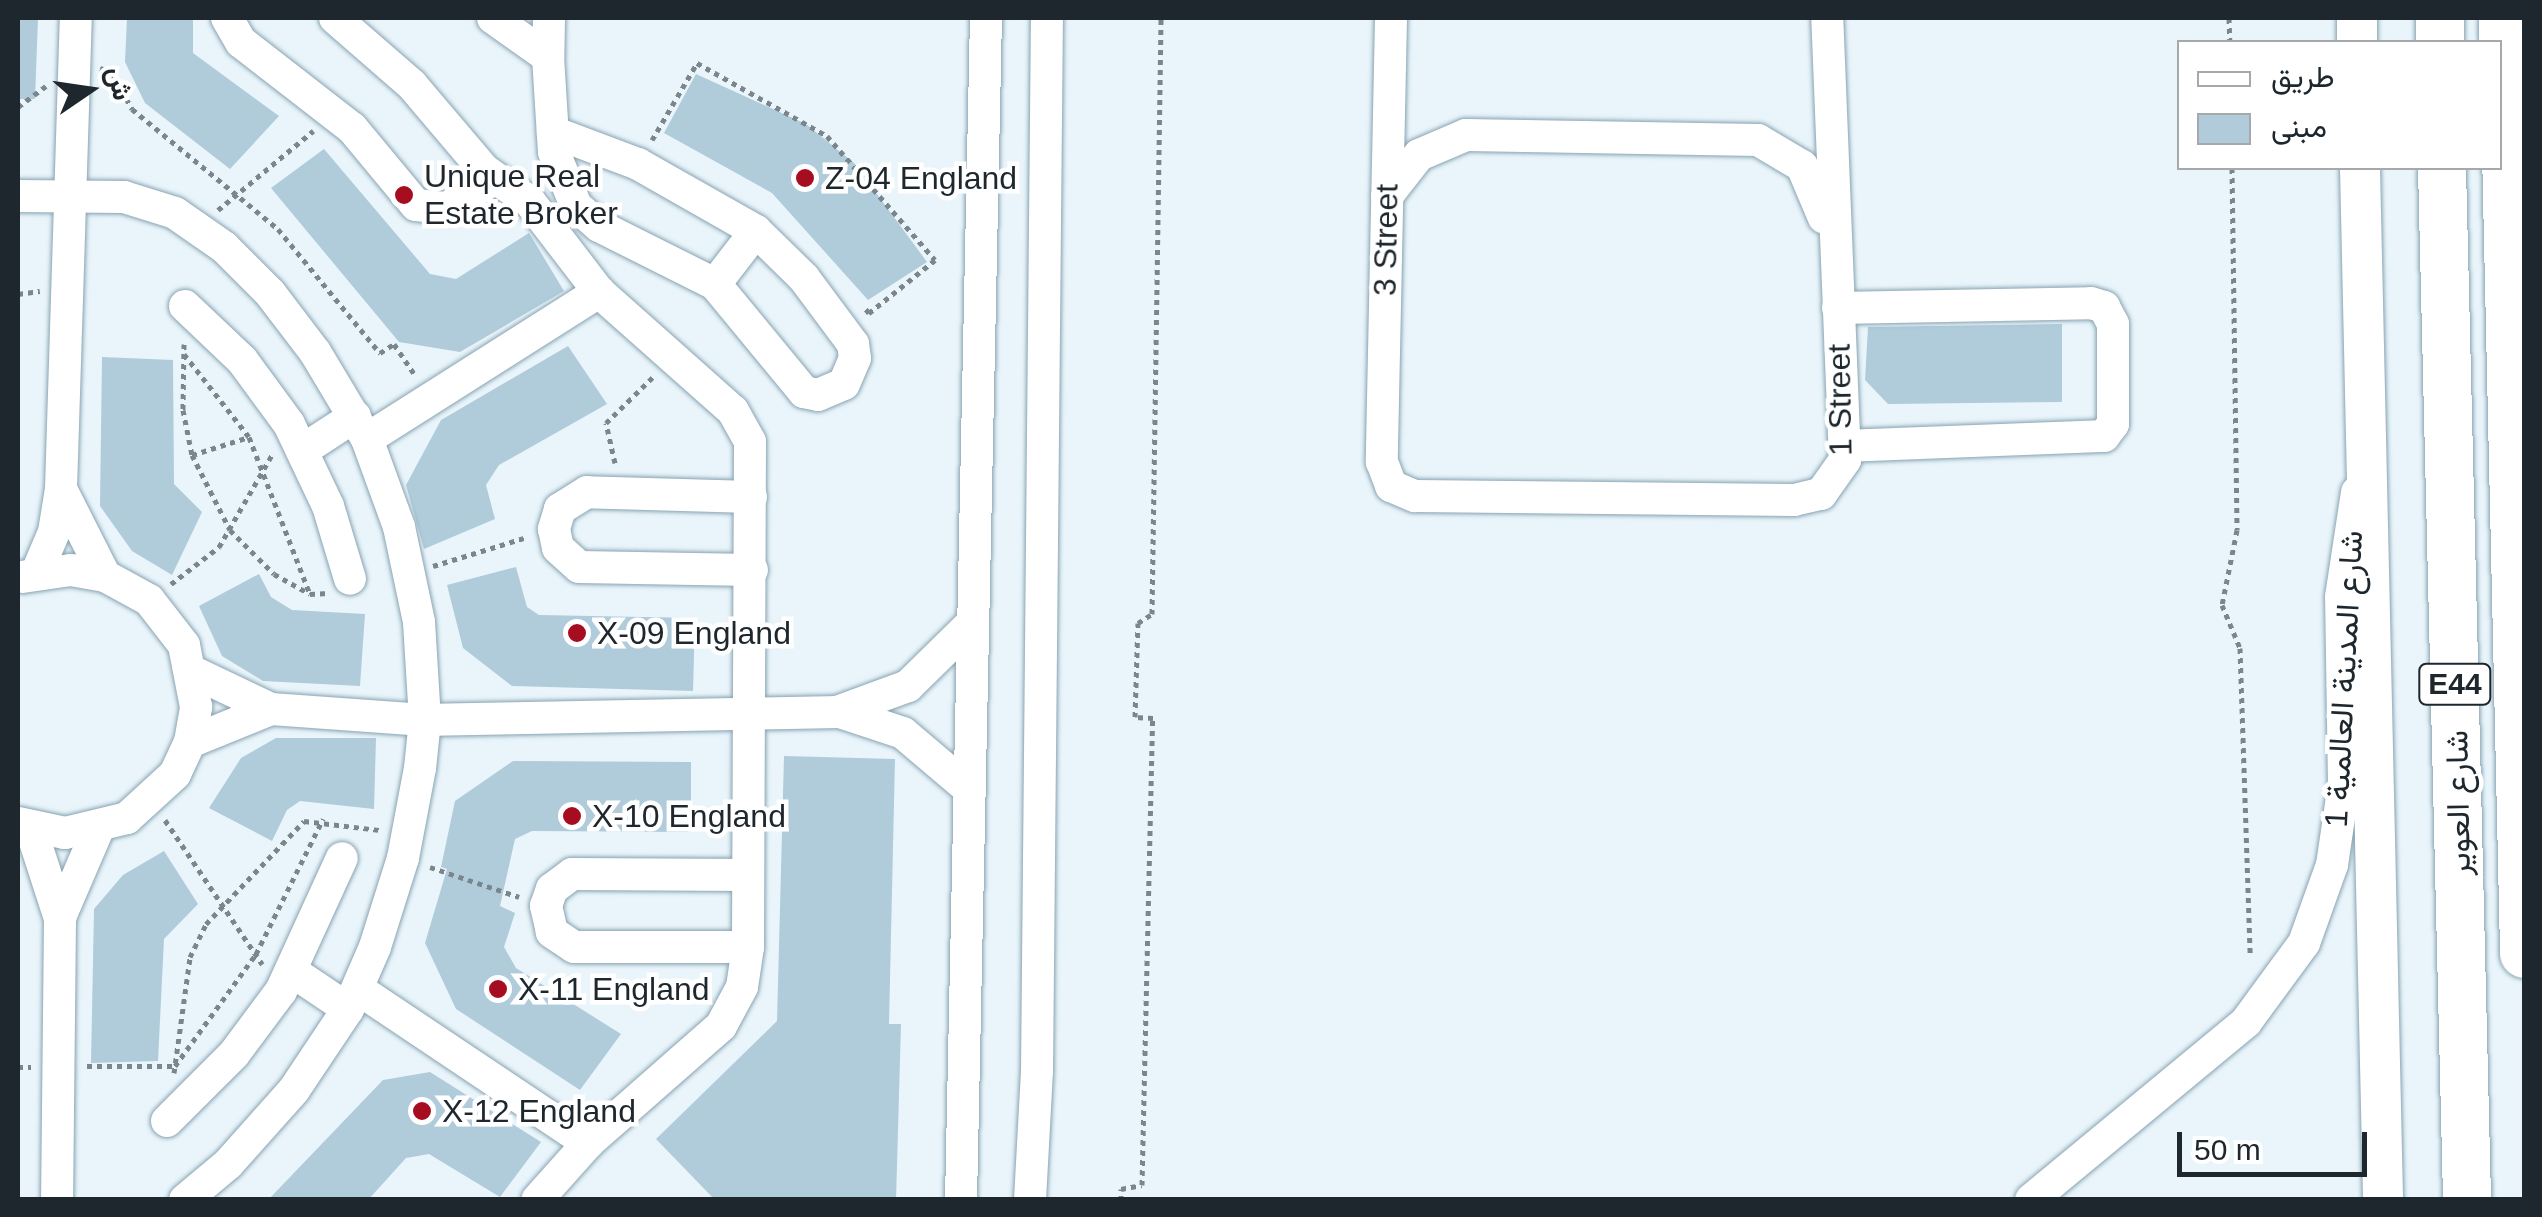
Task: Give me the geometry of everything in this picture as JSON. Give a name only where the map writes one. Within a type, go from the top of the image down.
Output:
[{"type":"highway","name":"شارع العوير","points":[[2503,18],[2524,954]]},
{"type":"highway","points":[[2504,125],[2524,189]]},
{"type":"highway","name":"شارع العوير","points":[[2442,170],[2468,1200]]},
{"type":"main road","points":[[2360,170],[2383,1200]]},
{"type":"street","points":[[27,576],[54,532],[61,488],[76,18]]},
{"type":"street","points":[[227,18],[241,42],[335,113],[408,199],[426,210],[446,208],[494,179]]},
{"type":"street","points":[[335,18],[412,85],[494,179],[530,202],[599,292],[734,411],[747,431],[752,570],[748,947],[742,987],[721,1026],[588,1143],[537,1200]]},
{"type":"street","points":[[492,18],[548,57]]},
{"type":"street","points":[[549,18],[553,132],[566,190],[588,218],[715,284],[804,392],[832,392],[852,372],[852,344],[833,315],[756,231],[638,164],[553,132]]},
{"type":"street","points":[[961,1200],[969,626],[986,18]]},
{"type":"street","points":[[1030,1200],[1036,1072],[1047,18]]},
{"type":"street","name":"3 Street","points":[[1382,462],[1391,18]]},
{"type":"street","name":"1 Street","points":[[1382,462],[1391,486],[1415,496],[1794,500],[1832,485],[1846,446],[1834,246],[1827,18]]},
{"type":"street","points":[[1387,196],[1419,155],[1466,136],[1758,140],[1802,166],[1834,246]]},
{"type":"street","points":[[18,196],[124,197],[199,226],[292,318],[361,427],[410,573],[426,720],[406,846],[353,998],[262,1128],[185,1200]]},
{"type":"street","points":[[715,284],[756,231]]},
{"type":"street","points":[[296,437],[361,427],[430,398],[599,292]]},
{"type":"street","points":[[1838,308],[2091,303],[2109,311],[2112,324],[2113,424],[2104,436],[1846,446]]},
{"type":"street","points":[[185,306],[242,360],[296,437],[350,580]]},
{"type":"street","name":"شارع المدينة العالمية 1","points":[[2031,1200],[2246,1022],[2290,968],[2315,918],[2332,865],[2344,784],[2341,597],[2367,454]]},
{"type":"street","points":[[61,488],[78,534],[105,576]]},
{"type":"street","points":[[751,497],[576,495],[560,509],[554,529],[558,548],[580,566],[752,570]]},
{"type":"street","points":[[27,576],[105,576],[150,600],[170,621],[193,672],[190,742],[152,801],[98,829],[24,826],[60,919]]},
{"type":"street","points":[[837,712],[908,686],[969,626]]},
{"type":"street","points":[[193,672],[270,709],[426,720],[837,712],[903,733],[969,789]]},
{"type":"street","points":[[190,742],[270,709]]},
{"type":"street","points":[[56,1200],[60,919],[74,872],[98,829]]},
{"type":"street","points":[[168,1121],[234,1054],[287,982],[342,858]]},
{"type":"street","points":[[748,875],[572,874],[558,882],[546,906],[552,932],[574,947],[748,947]]},
{"type":"street","points":[[287,982],[353,998],[588,1143]]},
{"type":"path","points":[[1121,1200],[1121,1189],[1142,1185],[1153,718],[1135,717],[1138,623],[1152,614],[1161,18]]},
{"type":"path","points":[[638,164],[697,64],[827,136],[935,260],[869,314],[855,296],[833,315]]},
{"type":"path","points":[[74,66],[112,72],[132,109],[240,192],[314,268],[380,353],[394,344],[430,398]]},
{"type":"path","points":[[199,226],[335,113]]},
{"type":"path","points":[[2232,170],[2237,530],[2222,605],[2240,648],[2250,952]]},
{"type":"path","points":[[185,306],[182,410],[192,454],[230,530],[274,574],[310,594],[332,592],[350,580]]},
{"type":"path","points":[[184,354],[250,437],[310,594]]},
{"type":"path","points":[[629,493],[604,437],[606,423],[673,360]]},
{"type":"path","points":[[192,454],[250,437]]},
{"type":"path","points":[[150,600],[220,547],[264,468],[296,437]]},
{"type":"path","points":[[410,573],[554,529]]},
{"type":"path","points":[[152,801],[256,954],[287,982]]},
{"type":"path","points":[[175,1066],[256,954],[323,819]]},
{"type":"path","points":[[168,1121],[193,945],[296,826],[323,819],[406,846],[546,906]]},
{"type":"path","points":[[18,1067],[175,1066]]},
{"type":"building","points":[[18,18],[38,18],[35,99],[18,99]]},
{"type":"building","points":[[127,18],[193,18],[193,53],[279,116],[230,169],[145,103],[125,62]]},
{"type":"building","name":"Z-04 England","points":[[696,74],[806,124],[854,163],[927,262],[868,300],[772,193],[664,133]]},
{"type":"building","points":[[324,149],[430,274],[456,279],[529,233],[564,291],[460,352],[399,342],[271,188]]},
{"type":"building","points":[[2062,324],[2062,402],[1888,404],[1865,380],[1868,327]]},
{"type":"building","points":[[568,346],[607,404],[499,465],[486,485],[495,519],[424,549],[406,485],[441,420]]},
{"type":"building","points":[[102,357],[173,360],[174,484],[202,512],[172,575],[132,551],[100,506]]},
{"type":"building","name":"X-09 England","points":[[516,567],[527,607],[539,615],[695,618],[693,691],[512,686],[463,648],[447,585]]},
{"type":"building","points":[[259,574],[271,597],[292,610],[365,614],[360,686],[263,681],[222,656],[199,606]]},
{"type":"building","points":[[276,738],[376,738],[374,809],[300,801],[287,810],[272,841],[209,808],[241,758]]},
{"type":"building","points":[[784,756],[895,759],[889,1024],[901,1024],[896,1200],[715,1200],[656,1139],[777,1021]]},
{"type":"building","points":[[513,761],[691,762],[691,832],[532,831],[515,839],[500,906],[515,913],[504,947],[516,968],[621,1034],[580,1090],[456,1009],[425,943],[447,869],[441,867],[455,801]]},
{"type":"building","points":[[164,851],[198,904],[164,939],[158,1061],[91,1063],[94,909],[123,875]]},
{"type":"building","name":"X-12 England","points":[[430,1072],[541,1142],[500,1197],[429,1154],[406,1158],[368,1200],[268,1200],[383,1080]]},
{"type":"place","name":"Z-04 England","points":[[805,178]]},
{"type":"place","name":"Unique Real Estate Broker","points":[[404,195]]},
{"type":"place","name":"X-09 England","points":[[577,633]]},
{"type":"place","name":"X-10 England","points":[[572,816]]},
{"type":"place","name":"X-11 England","points":[[498,989]]},
{"type":"place","name":"X-12 England","points":[[422,1111]]}]
